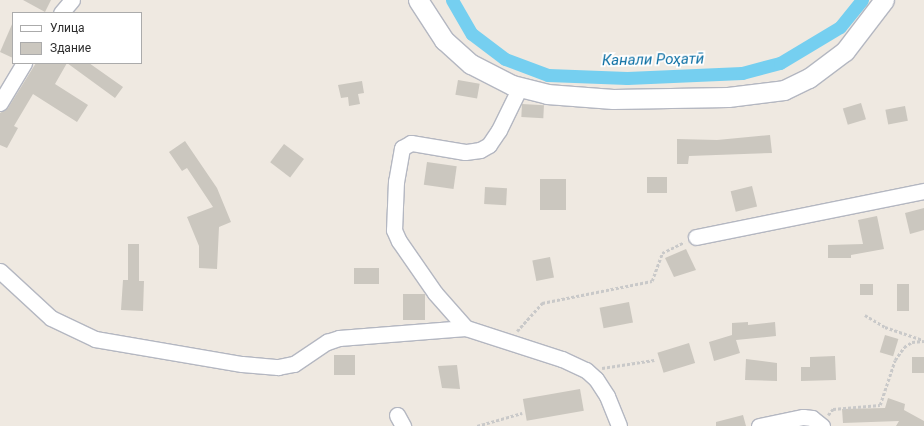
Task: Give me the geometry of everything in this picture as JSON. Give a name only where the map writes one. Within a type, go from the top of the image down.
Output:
[{"type":"street","points":[[62,12],[72,0]]},
{"type":"street","points":[[418,0],[444,40],[471,64],[520,87],[547,94],[613,99],[728,98],[784,90],[809,78],[845,51],[884,0]]},
{"type":"street","points":[[0,103],[23,64]]},
{"type":"street","points":[[466,328],[435,293],[399,242],[394,230],[396,181],[402,148],[411,143],[465,152],[480,150],[489,145],[499,130],[520,87]]},
{"type":"street","points":[[696,237],[924,191]]},
{"type":"street","points":[[0,271],[51,318],[95,339],[242,364],[278,367],[294,364],[327,342],[339,338],[466,328],[506,343],[562,359],[592,375],[608,396],[620,426]]},
{"type":"street","points":[[760,426],[803,417],[812,418],[821,425]]},
{"type":"path","points":[[506,343],[542,303],[652,281],[662,253],[696,237]]},
{"type":"path","points":[[865,315],[885,327],[924,341]]},
{"type":"path","points":[[821,425],[832,409],[880,405],[889,376],[900,354],[912,342],[924,341]]},
{"type":"path","points":[[592,375],[604,366],[654,360]]},
{"type":"path","points":[[477,426],[522,413]]},
{"type":"building","points":[[23,0],[51,0],[45,12]]},
{"type":"building","points":[[12,24],[12,58],[0,52]]},
{"type":"building","points":[[35,64],[66,64],[55,84],[88,105],[77,122],[33,94],[14,126],[18,128],[7,148],[0,145],[0,113],[8,108]]},
{"type":"building","points":[[68,64],[90,64],[123,87],[115,98]]},
{"type":"building","points":[[458,80],[480,84],[477,99],[455,95]]},
{"type":"building","points":[[362,81],[364,93],[358,94],[360,104],[349,106],[348,97],[341,98],[338,85]]},
{"type":"building","points":[[861,103],[866,119],[848,125],[843,109]]},
{"type":"building","points":[[522,104],[544,105],[543,118],[521,117]]},
{"type":"building","points":[[905,106],[908,121],[888,125],[885,110]]},
{"type":"building","points":[[770,135],[772,153],[689,156],[688,164],[677,164],[677,139],[717,140]]},
{"type":"building","points":[[185,141],[217,188],[231,222],[219,227],[217,269],[199,268],[199,246],[187,217],[213,207],[187,168],[182,171],[169,152]]},
{"type":"building","points":[[284,144],[304,159],[290,177],[270,162]]},
{"type":"building","points":[[427,162],[457,166],[454,189],[424,185]]},
{"type":"building","points":[[647,177],[667,177],[667,193],[647,193]]},
{"type":"building","points":[[540,179],[566,179],[566,210],[540,210]]},
{"type":"building","points":[[752,186],[757,206],[736,212],[731,191]]},
{"type":"building","points":[[485,187],[507,188],[506,205],[484,204]]},
{"type":"building","points":[[924,208],[924,230],[910,234],[905,213]]},
{"type":"building","points":[[877,216],[884,249],[851,255],[851,258],[828,258],[828,245],[863,244],[858,220]]},
{"type":"building","points":[[128,244],[139,244],[139,281],[144,281],[143,311],[121,310],[123,280],[128,280]]},
{"type":"building","points":[[686,249],[696,270],[674,277],[665,258]]},
{"type":"building","points":[[550,257],[554,278],[536,281],[532,260]]},
{"type":"building","points":[[354,268],[379,268],[379,284],[354,284]]},
{"type":"building","points":[[860,284],[873,284],[873,295],[860,295]]},
{"type":"building","points":[[897,284],[909,284],[909,311],[897,311]]},
{"type":"building","points":[[403,294],[425,294],[425,320],[403,320]]},
{"type":"building","points":[[629,302],[633,323],[604,328],[600,308]]},
{"type":"building","points":[[748,322],[748,325],[775,322],[776,336],[736,340],[740,353],[714,361],[709,342],[732,335],[732,323]]},
{"type":"building","points":[[885,335],[898,339],[893,356],[880,352]]},
{"type":"building","points":[[689,343],[695,363],[664,373],[657,353]]},
{"type":"building","points":[[334,355],[355,355],[355,375],[334,375]]},
{"type":"building","points":[[835,356],[836,380],[801,381],[801,367],[810,367],[810,357]]},
{"type":"building","points":[[912,357],[924,357],[924,373],[912,373]]},
{"type":"building","points":[[746,359],[777,363],[777,381],[745,380]]},
{"type":"building","points":[[457,365],[460,389],[442,388],[438,366]]},
{"type":"building","points":[[580,389],[584,411],[527,421],[523,399]]},
{"type":"building","points":[[888,398],[905,404],[904,410],[924,421],[924,426],[896,426],[899,421],[843,423],[842,409],[885,408]]},
{"type":"building","points":[[743,415],[746,426],[716,426],[716,422]]},
{"type":"waterway","name":"Канали Роҳатӣ","points":[[452,0],[472,34],[505,59],[548,75],[627,78],[742,73],[780,63],[840,27],[862,0]]}]
